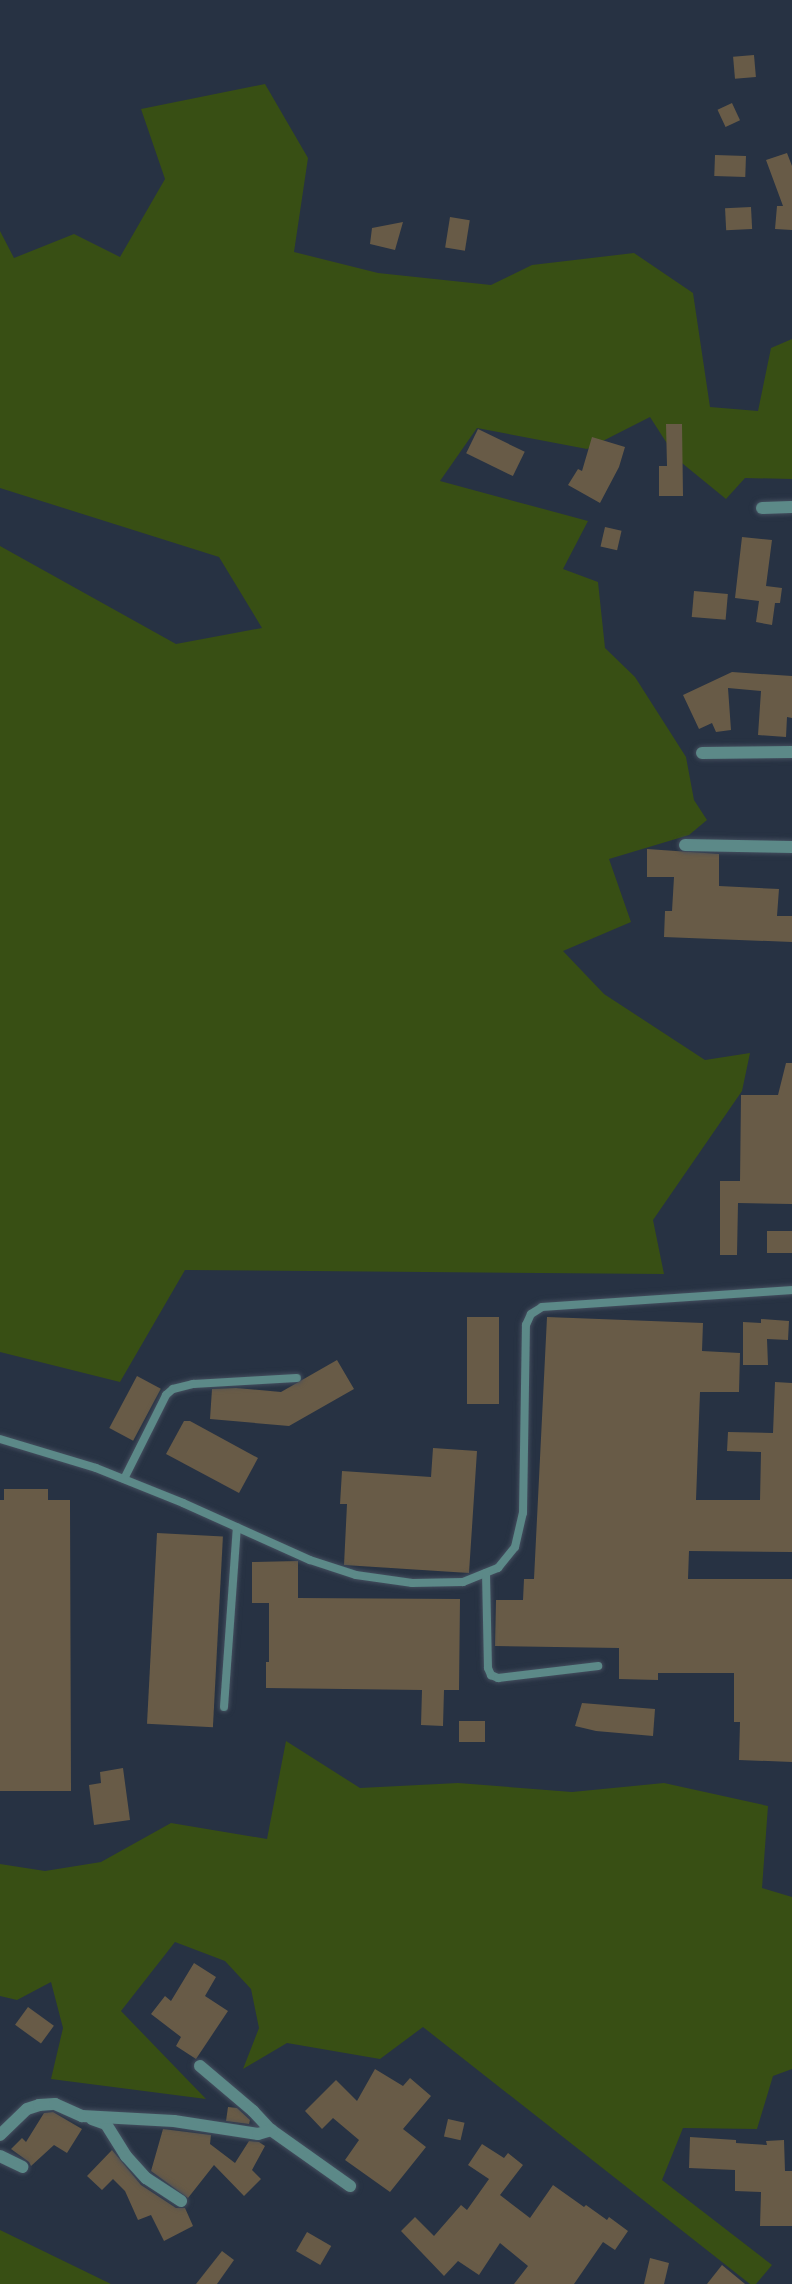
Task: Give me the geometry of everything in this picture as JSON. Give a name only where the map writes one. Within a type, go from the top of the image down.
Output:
[{"type":"street","points":[[762,507],[792,507]]},
{"type":"street","points":[[702,753],[792,752]]},
{"type":"street","points":[[685,845],[792,847]]},
{"type":"street","points":[[200,2066],[253,2111],[271,2130],[350,2186]]},
{"type":"street","points":[[0,2135],[27,2109],[39,2105],[55,2104],[106,2124],[126,2156],[146,2178],[181,2201]]},
{"type":"street","points":[[82,2116],[174,2121],[258,2134],[271,2130]]},
{"type":"street","points":[[0,2156],[23,2167]]},
{"type":"lane","points":[[0,1440],[85,1464],[310,1560],[356,1575],[422,1582],[463,1582],[498,1568],[515,1546],[523,1513],[526,1325],[531,1314],[542,1307],[792,1290]]},
{"type":"lane","points":[[124,1479],[166,1395],[173,1389],[193,1384],[297,1378]]},
{"type":"lane","points":[[224,1707],[237,1527]]},
{"type":"lane","points":[[486,1573],[488,1668],[491,1675],[498,1678],[598,1666]]},
{"type":"green space","points":[[265,84],[308,158],[294,252],[378,273],[491,285],[532,265],[634,253],[693,293],[710,407],[758,411],[771,348],[792,339],[792,479],[745,478],[726,499],[677,459],[650,417],[587,449],[477,428],[440,481],[588,521],[563,569],[598,582],[605,648],[635,677],[686,757],[694,800],[707,820],[689,835],[609,859],[631,922],[563,951],[604,994],[705,1060],[750,1053],[742,1091],[653,1220],[664,1274],[185,1270],[120,1382],[0,1352],[0,546],[176,644],[262,628],[219,557],[0,488],[0,231],[14,258],[74,234],[120,257],[165,179],[141,109]]},
{"type":"green space","points":[[286,1741],[360,1788],[458,1783],[572,1792],[664,1783],[768,1806],[762,1888],[792,1897],[792,2069],[773,2076],[757,2129],[683,2128],[662,2180],[772,2265],[756,2284],[750,2284],[423,2027],[380,2059],[287,2043],[243,2069],[259,2028],[251,1989],[225,1961],[175,1942],[121,2011],[206,2099],[51,2079],[63,2028],[51,1982],[17,2000],[0,1996],[0,1864],[45,1871],[101,1862],[171,1823],[267,1839]]},
{"type":"green space","points":[[0,2230],[111,2284],[0,2284]]},
{"type":"building","points":[[754,55],[756,77],[735,79],[733,57]]},
{"type":"building","points":[[732,103],[740,120],[726,127],[717,110]]},
{"type":"building","points":[[787,153],[792,166],[792,230],[775,229],[777,206],[783,206],[766,160]]},
{"type":"building","points":[[715,155],[746,156],[745,177],[714,176]]},
{"type":"building","points":[[751,207],[752,229],[726,230],[725,208]]},
{"type":"building","points":[[450,217],[470,220],[465,251],[445,248]]},
{"type":"building","points":[[403,222],[395,250],[370,244],[372,228]]},
{"type":"building","points":[[666,424],[682,424],[683,496],[659,496],[659,466],[667,466]]},
{"type":"building","points":[[478,429],[525,452],[513,476],[466,453]]},
{"type":"building","points":[[592,437],[625,447],[619,467],[600,503],[568,485],[578,469],[582,471]]},
{"type":"building","points":[[605,527],[622,531],[617,550],[601,546]]},
{"type":"building","points":[[742,537],[772,540],[766,586],[782,588],[780,603],[775,603],[772,625],[756,622],[759,601],[735,598]]},
{"type":"building","points":[[694,591],[728,594],[726,620],[692,617]]},
{"type":"building","points":[[732,672],[792,676],[792,718],[787,717],[786,737],[758,735],[761,691],[728,688],[731,730],[716,732],[712,723],[699,729],[683,695]]},
{"type":"building","points":[[647,849],[719,854],[719,886],[779,889],[777,916],[792,916],[792,942],[664,937],[665,911],[672,911],[674,877],[647,877]]},
{"type":"building","points":[[786,1063],[792,1063],[792,1204],[738,1203],[737,1255],[720,1255],[720,1181],[740,1181],[741,1095],[778,1095]]},
{"type":"building","points":[[767,1231],[792,1231],[792,1253],[767,1253]]},
{"type":"building","points":[[467,1317],[499,1317],[499,1404],[467,1404]]},
{"type":"building","points":[[547,1317],[703,1323],[702,1351],[740,1353],[739,1392],[700,1392],[696,1500],[760,1500],[761,1452],[727,1451],[728,1432],[773,1433],[775,1382],[792,1383],[792,1552],[689,1551],[688,1579],[792,1579],[792,1762],[739,1760],[740,1722],[734,1722],[734,1673],[658,1673],[658,1680],[619,1679],[619,1648],[495,1646],[496,1600],[523,1600],[524,1579],[534,1579]]},
{"type":"building","points":[[761,1319],[789,1321],[788,1340],[767,1339],[768,1365],[743,1365],[743,1322],[761,1323]]},
{"type":"building","points":[[337,1360],[354,1389],[289,1426],[210,1419],[212,1389],[236,1388],[281,1392]]},
{"type":"building","points":[[137,1376],[161,1389],[133,1441],[109,1428]]},
{"type":"building","points":[[184,1421],[190,1421],[258,1458],[239,1493],[166,1454]]},
{"type":"building","points":[[433,1448],[477,1451],[469,1573],[344,1565],[347,1504],[340,1504],[342,1471],[431,1477]]},
{"type":"building","points":[[4,1489],[48,1489],[48,1500],[70,1500],[71,1791],[0,1791],[0,1500],[4,1500]]},
{"type":"building","points":[[157,1533],[223,1536],[213,1727],[147,1724]]},
{"type":"building","points":[[298,1561],[298,1598],[460,1599],[459,1690],[444,1690],[443,1726],[421,1725],[422,1690],[266,1688],[266,1662],[269,1662],[269,1603],[252,1603],[252,1562]]},
{"type":"building","points":[[582,1703],[655,1709],[653,1736],[596,1731],[575,1726]]},
{"type":"building","points":[[459,1721],[485,1721],[485,1742],[459,1742]]},
{"type":"building","points":[[123,1768],[130,1820],[94,1825],[89,1785],[101,1783],[100,1772]]},
{"type":"building","points":[[194,1963],[216,1977],[205,1996],[228,2011],[196,2059],[176,2046],[181,2037],[151,2014],[165,1996],[171,2001]]},
{"type":"building","points":[[28,2007],[54,2026],[41,2044],[15,2025]]},
{"type":"building","points":[[375,2069],[403,2086],[410,2078],[431,2096],[403,2129],[426,2147],[390,2192],[345,2160],[359,2140],[333,2118],[322,2129],[305,2111],[336,2080],[357,2101]]},
{"type":"building","points":[[228,2107],[237,2108],[250,2120],[249,2124],[226,2121]]},
{"type":"building","points":[[53,2112],[82,2129],[67,2153],[54,2145],[31,2166],[11,2149],[22,2138],[26,2142],[44,2113]]},
{"type":"building","points":[[448,2119],[465,2123],[461,2140],[444,2137]]},
{"type":"building","points":[[163,2129],[211,2135],[210,2144],[235,2163],[249,2141],[259,2142],[265,2146],[252,2170],[261,2179],[244,2196],[214,2165],[188,2198],[151,2171]]},
{"type":"building","points":[[690,2137],[767,2145],[766,2141],[784,2140],[785,2171],[792,2171],[792,2226],[760,2226],[761,2192],[735,2191],[735,2170],[689,2168]]},
{"type":"building","points":[[482,2144],[504,2158],[508,2153],[523,2165],[500,2195],[530,2218],[553,2185],[584,2207],[586,2205],[607,2220],[609,2217],[628,2231],[615,2250],[603,2242],[574,2284],[514,2284],[528,2266],[500,2243],[479,2275],[458,2261],[444,2276],[401,2231],[415,2217],[434,2236],[461,2205],[467,2210],[489,2179],[468,2165]]},
{"type":"building","points":[[112,2150],[141,2185],[176,2208],[185,2208],[193,2226],[164,2241],[151,2215],[138,2220],[125,2191],[113,2179],[102,2190],[87,2176]]},
{"type":"building","points":[[307,2232],[331,2246],[320,2265],[296,2251]]},
{"type":"building","points":[[222,2251],[234,2260],[217,2284],[196,2284]]},
{"type":"building","points":[[650,2258],[669,2263],[664,2284],[644,2284]]},
{"type":"building","points":[[722,2265],[745,2284],[707,2284]]}]
